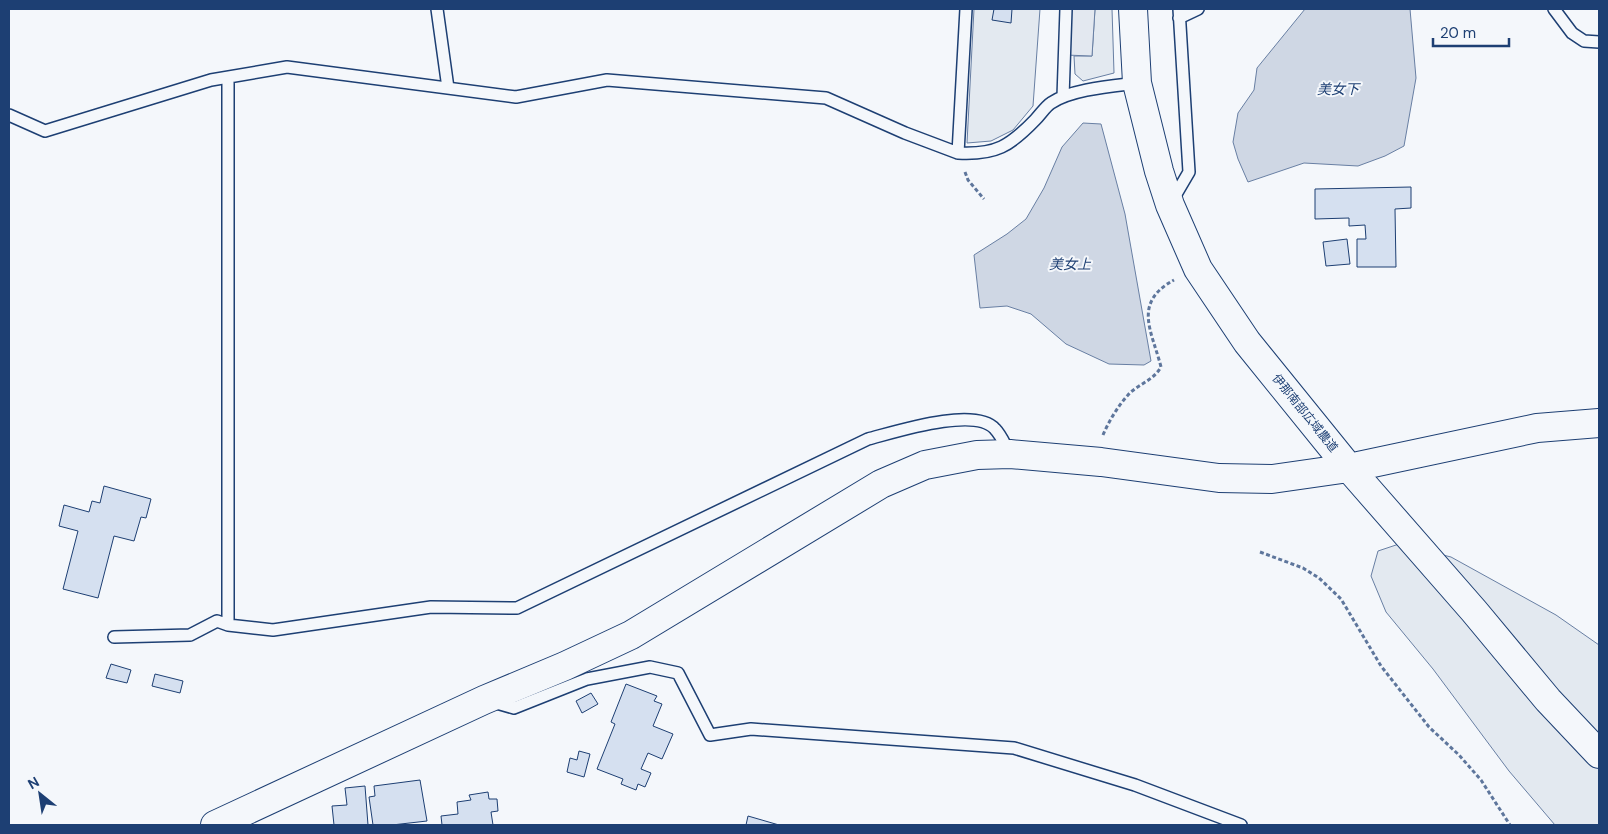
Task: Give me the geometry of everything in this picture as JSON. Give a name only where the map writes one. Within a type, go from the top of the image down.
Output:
[{"type":"street","name":"伊那南部広域農道","points":[[1133,9],[1137,83],[1158,171],[1170,205],[1198,270],[1247,342],[1349,468],[1548,700],[1599,754]]},
{"type":"street","points":[[215,825],[484,700],[566,666],[632,634],[881,484],[925,465],[977,455],[1010,454],[1101,462],[1219,478],[1272,479],[1349,468],[1537,428],[1599,423]]},
{"type":"lane","points":[[437,9],[448,88]]},
{"type":"lane","points":[[958,153],[966,9]]},
{"type":"lane","points":[[1063,97],[1066,9]]},
{"type":"lane","points":[[1170,205],[1189,172],[1179,13],[1198,9]]},
{"type":"lane","points":[[1554,9],[1572,33],[1584,41],[1599,42]]},
{"type":"lane","points":[[9,115],[45,131],[211,80],[287,67],[516,96],[607,80],[826,98],[905,133],[958,153],[977,154],[1001,148],[1018,138],[1051,103],[1063,97],[1090,90],[1137,83]]},
{"type":"lane","points":[[228,77],[228,625]]},
{"type":"lane","points":[[114,637],[190,635],[217,621],[228,625],[273,630],[432,607],[517,608],[868,439],[957,419],[980,420],[995,428],[1010,454]]},
{"type":"lane","points":[[484,700],[514,708],[587,679],[650,667],[678,674],[710,734],[751,729],[1014,748],[1135,785],[1242,825]]},
{"type":"path","points":[[958,153],[968,180],[984,199]]},
{"type":"path","points":[[1102,437],[1108,424],[1129,394],[1149,382],[1160,367],[1148,320],[1150,303],[1158,290],[1181,276]]},
{"type":"path","points":[[1260,552],[1303,568],[1318,578],[1342,599],[1381,666],[1429,727],[1459,755],[1481,780],[1510,825]]},
{"type":"shaded area","points":[[974,9],[1040,9],[1033,106],[1013,130],[991,141],[967,143]]},
{"type":"shaded area","points":[[1066,9],[1095,9],[1092,56],[1065,55]]},
{"type":"shaded area","points":[[1095,9],[1112,9],[1114,73],[1083,81],[1075,74],[1074,56],[1092,56]]},
{"type":"shaded area","points":[[1399,544],[1451,557],[1556,615],[1599,645],[1599,825],[1555,825],[1509,771],[1433,669],[1386,612],[1371,576],[1378,551]]},
{"type":"water","name":"美女下","points":[[1305,9],[1410,9],[1416,78],[1404,146],[1385,156],[1358,166],[1304,163],[1248,182],[1233,142],[1238,113],[1254,90],[1257,68]]},
{"type":"water","name":"美女上","points":[[1083,123],[1101,124],[1125,214],[1151,361],[1144,365],[1109,364],[1066,344],[1031,314],[1007,306],[980,308],[974,255],[1007,234],[1026,219],[1044,188],[1062,147]]},
{"type":"building","points":[[994,9],[1012,9],[1011,23],[992,20]]},
{"type":"building","points":[[1411,187],[1411,208],[1395,209],[1396,267],[1357,267],[1357,239],[1366,239],[1365,225],[1349,226],[1349,218],[1315,219],[1315,189]]},
{"type":"building","points":[[1347,239],[1350,264],[1326,266],[1323,242]]},
{"type":"building","points":[[104,486],[151,499],[146,518],[141,517],[134,541],[114,536],[98,598],[63,589],[78,531],[59,526],[64,505],[89,512],[92,501],[100,503]]},
{"type":"building","points":[[111,664],[131,670],[127,683],[106,678]]},
{"type":"building","points":[[155,674],[183,681],[180,693],[152,686]]},
{"type":"building","points":[[626,684],[657,696],[654,701],[662,704],[653,726],[673,734],[662,759],[648,753],[641,769],[651,773],[645,787],[638,784],[636,790],[621,784],[623,779],[597,769],[615,724],[611,722]]},
{"type":"building","points":[[591,693],[598,704],[582,713],[576,701]]},
{"type":"building","points":[[579,751],[590,754],[584,777],[567,772],[570,758],[577,760]]},
{"type":"building","points":[[420,780],[427,821],[373,825],[369,797],[375,796],[374,786]]},
{"type":"building","points":[[365,786],[368,825],[334,825],[332,806],[347,805],[345,788]]},
{"type":"building","points":[[488,792],[489,799],[497,799],[498,811],[491,812],[493,825],[442,825],[441,816],[458,814],[457,802],[471,800],[469,795]]},
{"type":"building","points":[[748,816],[779,825],[746,825]]}]
